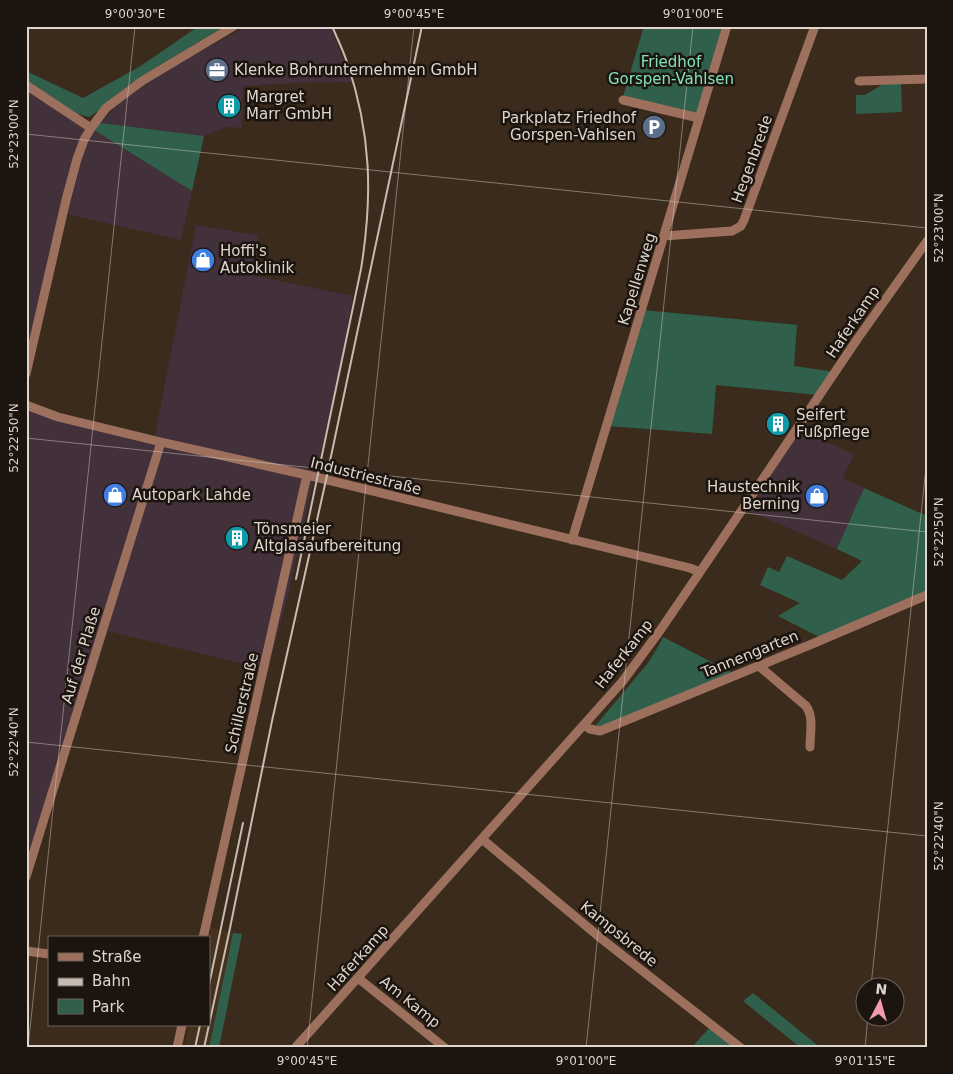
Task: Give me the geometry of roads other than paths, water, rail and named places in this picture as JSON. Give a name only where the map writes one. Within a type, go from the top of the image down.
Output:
[{"type":"street","points":[[26,374],[66,200],[77,159],[91,128],[106,108],[142,81],[234,26]]},
{"type":"street","name":"Kapellenweg","points":[[572,540],[727,26]]},
{"type":"street","name":"Hegenbrede","points":[[664,236],[732,231],[741,226],[815,26]]},
{"type":"street","points":[[859,80],[927,79]]},
{"type":"street","points":[[26,85],[91,128]]},
{"type":"street","points":[[623,100],[699,118]]},
{"type":"street","name":"Haferkamp","points":[[296,1048],[622,682],[700,572],[858,338],[927,241]]},
{"type":"street","name":"Industriestraße","points":[[26,405],[58,416],[161,442],[307,475],[700,572]]},
{"type":"street","name":"Auf der Plaße","points":[[26,877],[161,442]]},
{"type":"street","name":"Schillerstraße","points":[[203,936],[307,475]]},
{"type":"street","name":"Tannengarten","points":[[584,725],[590,729],[600,731],[927,595]]},
{"type":"street","points":[[759,666],[806,706],[810,712],[810,747]]},
{"type":"street","name":"Kampsbrede","points":[[482,839],[603,940],[741,1048]]},
{"type":"street","points":[[26,950],[48,954]]},
{"type":"street","name":"Am Kamp","points":[[358,978],[445,1048]]},
{"type":"street","points":[[177,1048],[182,1026]]},
{"type":"railway","points":[[296,579],[361,269],[367,215],[368,164],[361,114],[347,62],[332,26]]},
{"type":"railway","points":[[210,1020],[272,721],[326,480],[422,26]]},
{"type":"railway","points":[[210,980],[243,823]]},
{"type":"railway","points":[[195,1048],[200,1026]]},
{"type":"railway","points":[[204,1048],[209,1026]]},
{"type":"place","name":"Klenke Bohrunternehmen GmbH","points":[[217,70]]},
{"type":"place","name":"Margret Marr GmbH","points":[[229,106]]},
{"type":"place","name":"Parkplatz Friedhof Gorspen-Vahlsen","points":[[654,127]]},
{"type":"place","name":"Hoffi's Autoklinik","points":[[203,260]]},
{"type":"place","name":"Seifert Fußpflege","points":[[778,424]]},
{"type":"place","name":"Autopark Lahde","points":[[115,495]]},
{"type":"place","name":"Haustechnik Berning","points":[[817,496]]},
{"type":"place","name":"Tönsmeier Altglasaufbereitung","points":[[237,538]]},
{"type":"park label","name":"Friedhof Gorspen-Vahlsen","points":[[671,70]]}]
